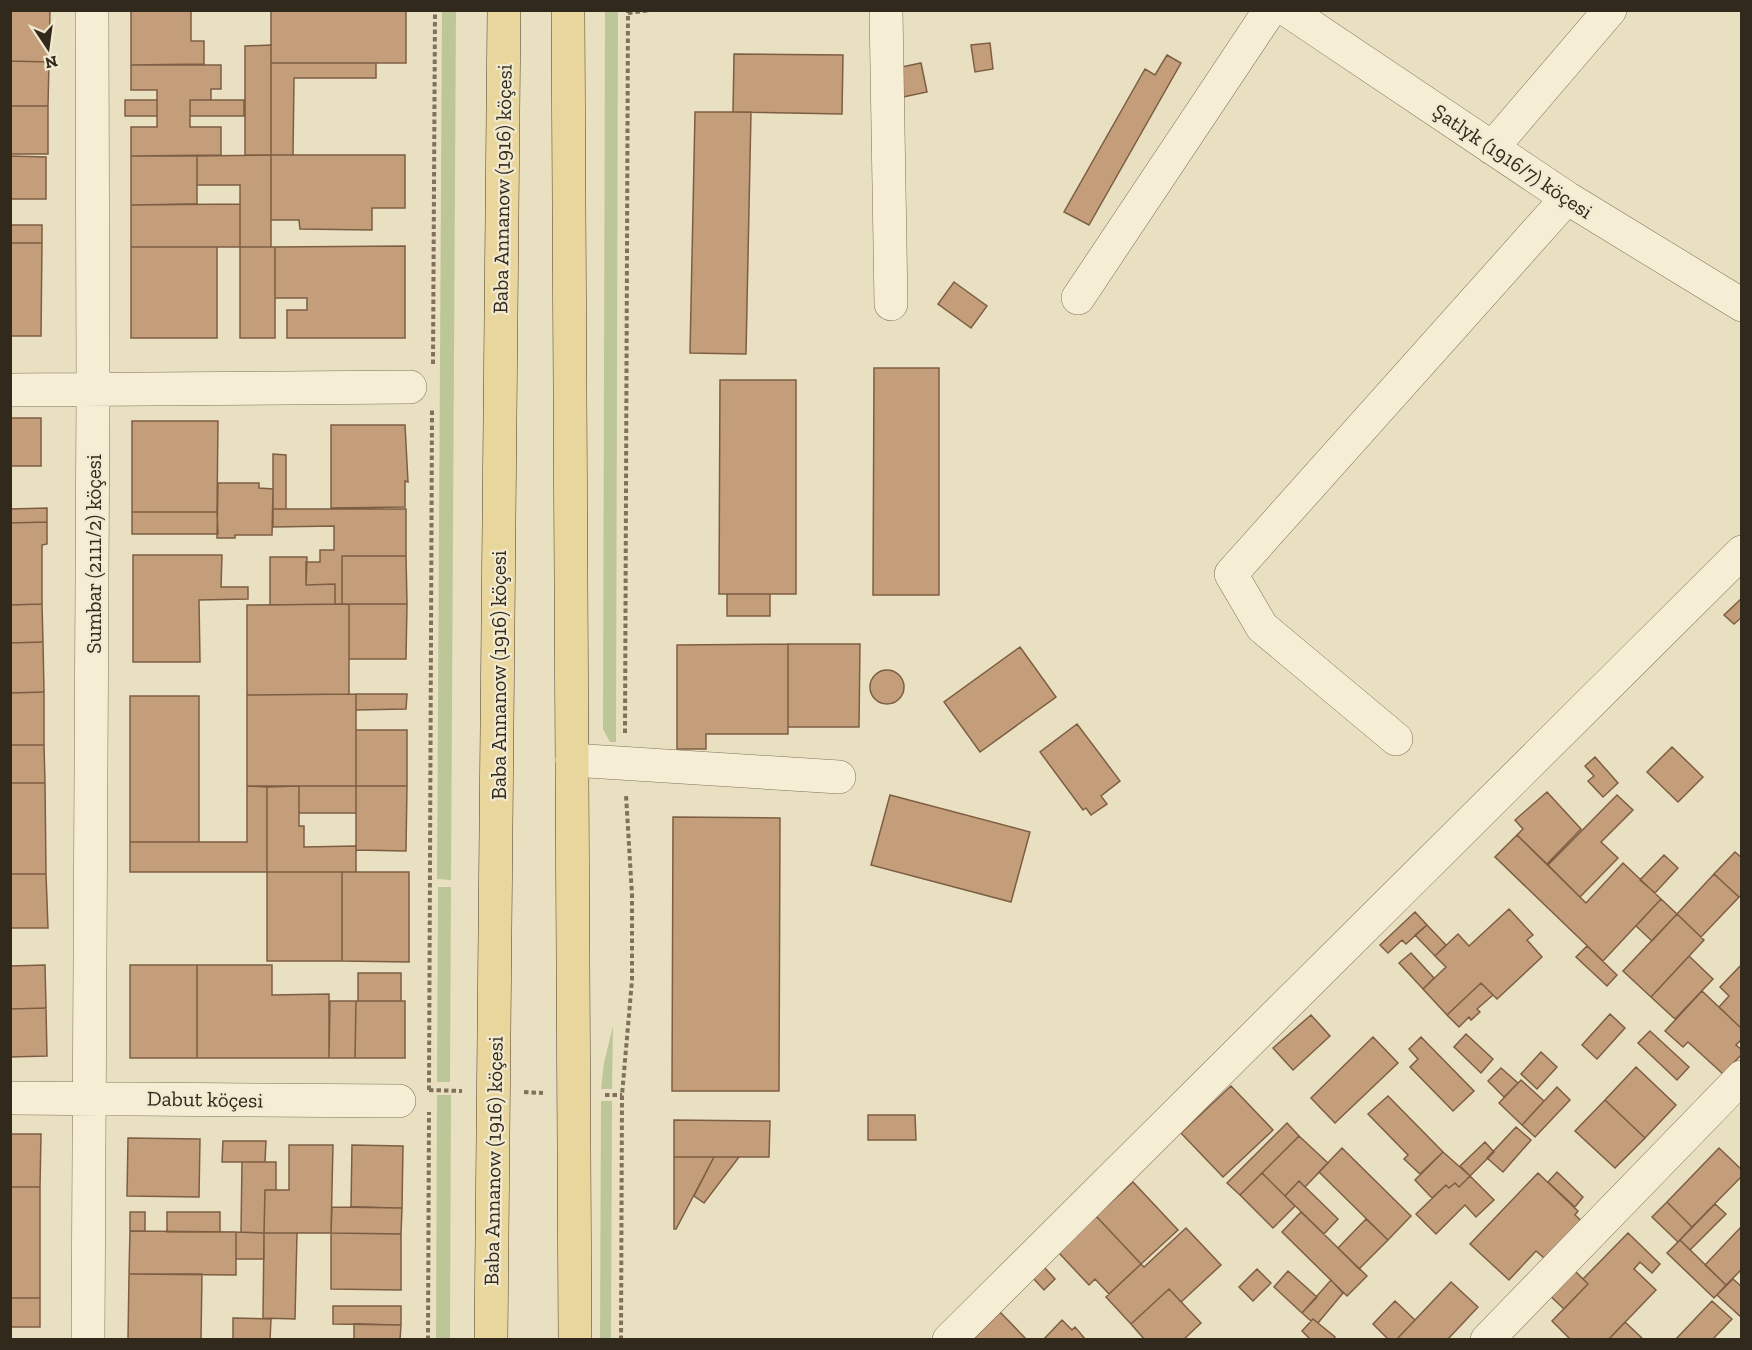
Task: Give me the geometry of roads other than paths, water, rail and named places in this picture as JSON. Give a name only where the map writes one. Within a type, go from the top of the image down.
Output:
[{"type":"main road","name":"Baba Annanow (1916) köçesi","points":[[491,1340],[504,10]]},
{"type":"main road","points":[[568,10],[576,1340]]},
{"type":"street","name":"Sumbar (2111/2) köçesi","points":[[88,1340],[91,1098],[92,10]]},
{"type":"street","points":[[886,10],[891,304]]},
{"type":"street","points":[[1078,298],[1270,10]]},
{"type":"street","name":"Şatlyk (1916/7) köçesi","points":[[1287,10],[1567,198],[1741,303]]},
{"type":"street","points":[[1492,148],[1610,10]]},
{"type":"street","points":[[1396,739],[1262,627],[1231,574],[1567,198]]},
{"type":"street","points":[[10,390],[425,387]]},
{"type":"street","points":[[949,1340],[1742,552]]},
{"type":"street","points":[[572,760],[839,777]]},
{"type":"street","points":[[1487,1340],[1742,1077]]},
{"type":"street","name":"Dabut köçesi","points":[[10,1098],[419,1100]]}]
